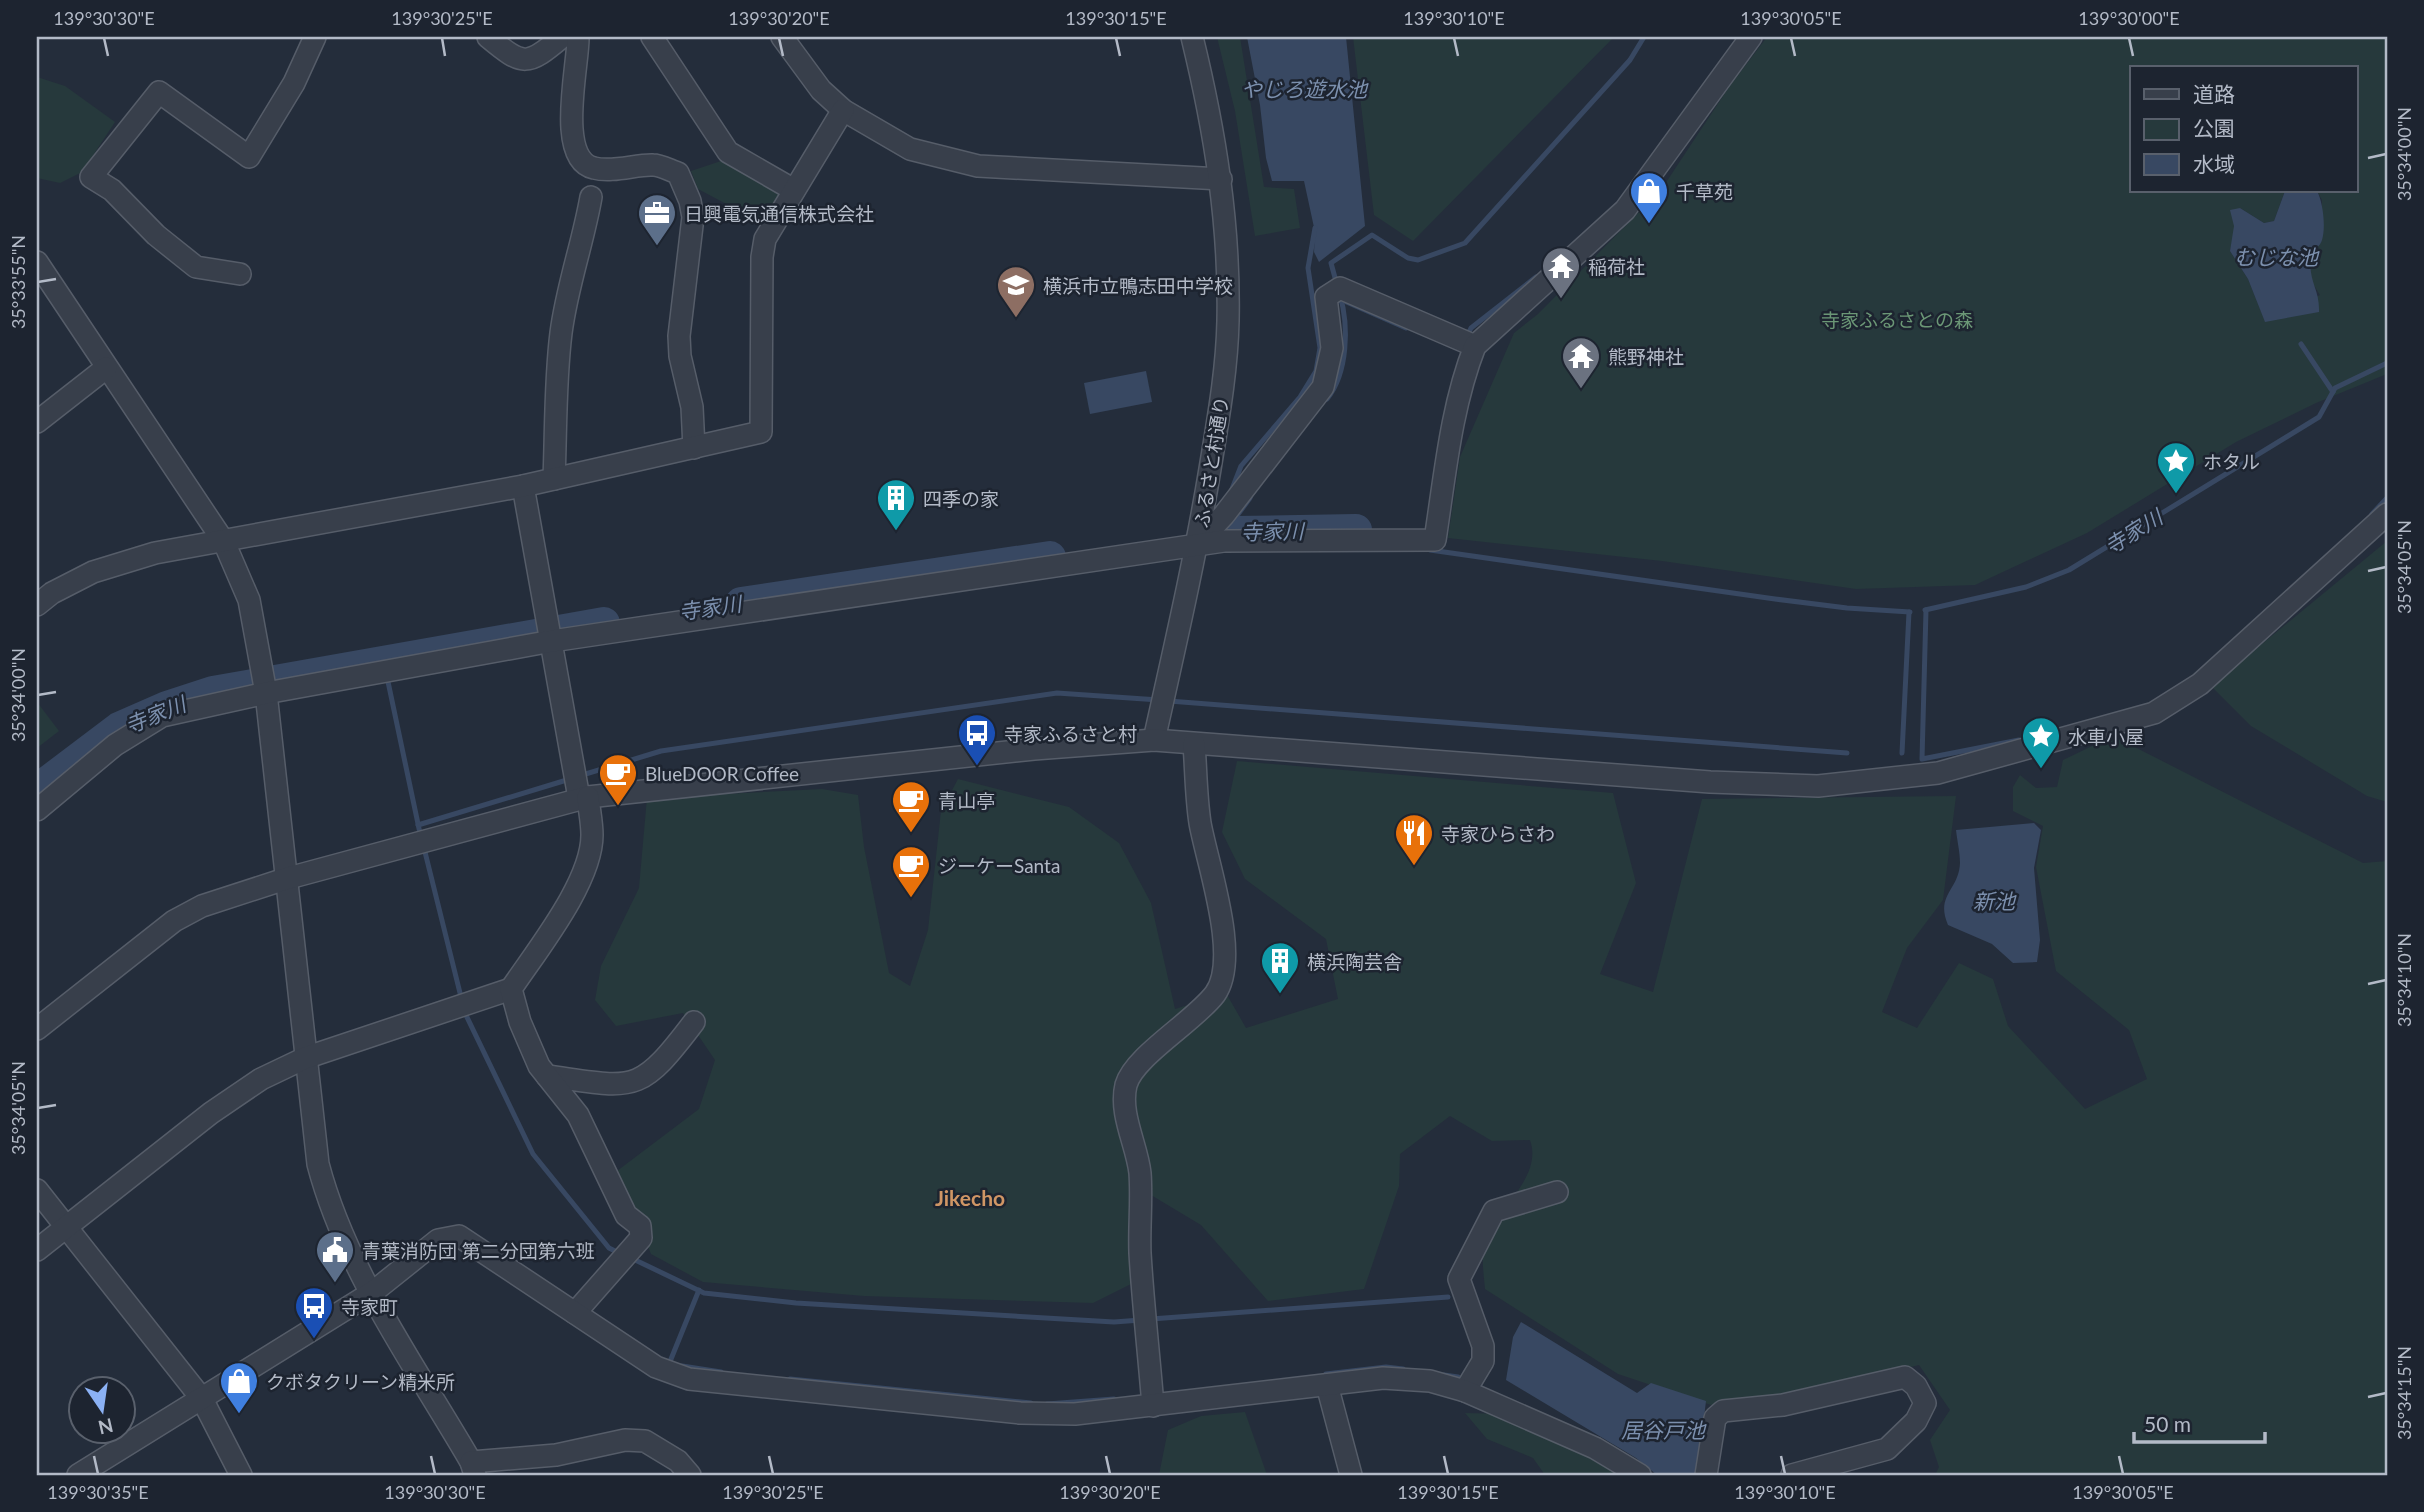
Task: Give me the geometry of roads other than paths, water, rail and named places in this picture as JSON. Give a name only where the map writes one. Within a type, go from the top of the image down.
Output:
[{"type":"street","points":[[240,274],[196,267],[156,235],[112,190],[91,177],[159,92],[249,157],[294,83],[315,37]]},
{"type":"street","points":[[488,37],[508,54],[526,60],[536,58],[562,37]]},
{"type":"street","points":[[578,37],[571,93],[572,124],[584,161],[592,168],[634,169],[653,165],[678,173],[690,201],[693,217],[680,356],[692,407],[694,448]]},
{"type":"street","points":[[652,37],[728,152],[794,190]]},
{"type":"street","points":[[782,37],[821,90],[843,110],[910,149],[960,164],[1221,179]]},
{"type":"street","name":"ふるさと村通り","points":[[1154,740],[1197,544],[1220,409],[1228,321],[1221,179],[1212,118],[1192,37]]},
{"type":"street","points":[[37,810],[115,745],[162,716],[266,693],[552,640],[1197,544],[1224,541],[1435,540],[1460,396],[1475,346],[1625,210],[1751,37]]},
{"type":"street","points":[[37,605],[52,593],[93,572],[155,553],[523,486],[761,432],[762,257],[765,239],[843,110]]},
{"type":"street","points":[[554,479],[561,335],[573,268],[585,231],[591,197]]},
{"type":"street","points":[[37,262],[225,542],[249,600],[266,693],[318,1164],[334,1216],[373,1292],[473,1468],[556,1455],[625,1440],[645,1441],[678,1461],[691,1475]]},
{"type":"street","points":[[1197,544],[1224,514],[1323,387],[1332,348],[1326,297],[1340,288],[1475,346]]},
{"type":"street","points":[[37,422],[106,368]]},
{"type":"street","points":[[37,1250],[211,1113],[261,1079],[305,1058],[511,989],[562,913],[582,873],[592,837],[523,486]]},
{"type":"street","points":[[37,1029],[174,921],[202,906],[285,879],[583,797],[1034,749],[1154,740],[1710,782],[1818,786],[1938,773],[2154,713],[2200,684],[2387,514]]},
{"type":"street","points":[[1153,1406],[1140,1252],[1140,1178],[1125,1107],[1126,1083],[1217,991],[1223,965],[1222,919],[1217,884],[1200,824],[1194,744]]},
{"type":"street","points":[[511,989],[520,1022],[539,1066],[578,1115],[626,1214],[640,1226],[641,1238],[575,1313]]},
{"type":"street","points":[[547,1076],[618,1085],[643,1079],[667,1057],[694,1022]]},
{"type":"street","points":[[37,1190],[202,1399],[242,1475]]},
{"type":"street","points":[[1465,1391],[1483,1361],[1483,1346],[1459,1279],[1476,1241],[1494,1211],[1557,1192]]},
{"type":"street","points":[[79,1475],[373,1292],[438,1240],[458,1236],[656,1367],[689,1379],[1020,1413],[1074,1414],[1383,1378],[1430,1381],[1465,1391],[1595,1448],[1640,1475]]},
{"type":"street","points":[[1706,1475],[1715,1418],[1723,1411],[1783,1405],[1905,1377],[1916,1386],[1925,1403],[1916,1421],[1887,1449],[1792,1475]]},
{"type":"street","points":[[1327,1385],[1351,1475]]},
{"type":"water","name":"やじろ遊水池","points":[[1247,37],[1346,37],[1365,226],[1319,262],[1314,252],[1315,232],[1304,181],[1272,181]]},
{"type":"water","name":"むじな池","points":[[2285,192],[2317,192],[2324,222],[2323,235],[2312,256],[2311,267],[2319,312],[2265,322],[2248,279],[2230,251],[2234,226],[2230,210],[2240,208],[2264,223],[2274,221]]},
{"type":"water","points":[[1146,371],[1152,402],[1090,414],[1084,383]]},
{"type":"water","name":"新池","points":[[2034,823],[2041,830],[2034,868],[2040,940],[2037,962],[2013,963],[1992,944],[1948,925],[1944,906],[1959,872],[1956,830]]},
{"type":"water","name":"居谷戸池","points":[[1521,1322],[1637,1393],[1651,1383],[1706,1401],[1697,1475],[1657,1475],[1636,1458],[1506,1380],[1513,1337]]},
{"type":"waterway","points":[[1337,285],[1331,263],[1372,235],[1408,258],[1418,260],[1465,243],[1630,60],[1644,37]]},
{"type":"waterway","points":[[1232,489],[1241,466],[1300,397],[1316,371],[1320,348],[1308,268],[1315,228]]},
{"type":"waterway","points":[[1467,336],[1471,328],[1536,277]]},
{"type":"waterway","points":[[1327,399],[1339,376],[1345,349],[1345,321],[1340,295]]},
{"type":"waterway","points":[[1342,300],[1406,328]]},
{"type":"waterway","points":[[2301,344],[2333,392]]},
{"type":"waterway","name":"寺家川","points":[[1925,610],[2026,587],[2069,570],[2319,417],[2335,388],[2387,363]]},
{"type":"waterway","points":[[1225,532],[1250,498]]},
{"type":"waterway","points":[[2372,514],[2387,498]]},
{"type":"waterway","name":"寺家川","points":[[1236,532],[1356,530]]},
{"type":"waterway","name":"寺家川","points":[[1430,550],[1775,599],[1910,612]]},
{"type":"waterway","name":"寺家川","points":[[741,603],[1050,557]]},
{"type":"waterway","points":[[1926,610],[1922,759],[2019,740]]},
{"type":"waterway","points":[[1902,753],[1909,612]]},
{"type":"waterway","name":"寺家川","points":[[37,790],[119,728],[167,707],[213,692],[604,623]]},
{"type":"waterway","points":[[387,677],[421,838]]},
{"type":"waterway","points":[[579,776],[661,751],[1057,693],[1159,700]]},
{"type":"waterway","points":[[1169,701],[1847,753]]},
{"type":"waterway","points":[[418,825],[570,779]]},
{"type":"waterway","points":[[424,848],[462,1001]]},
{"type":"waterway","points":[[464,1011],[533,1154],[609,1248],[619,1253]]},
{"type":"waterway","points":[[631,1258],[704,1293],[796,1303],[1114,1322],[1141,1320]]},
{"type":"waterway","points":[[669,1364],[699,1290]]},
{"type":"waterway","points":[[1151,1319],[1448,1297]]},
{"type":"waterway","points":[[682,1366],[721,1372]]},
{"type":"waterway","points":[[1326,1374],[1386,1367],[1403,1369]]},
{"type":"waterway","points":[[1444,1375],[1458,1377]]},
{"type":"waterway","points":[[790,1379],[1031,1403]]},
{"type":"waterway","points":[[1047,1404],[1114,1399]]},
{"type":"place","name":"千草苑","points":[[1649,225]]},
{"type":"place","name":"日興電気通信株式会社","points":[[657,247]]},
{"type":"place","name":"稲荷社","points":[[1561,300]]},
{"type":"place","name":"横浜市立鴨志田中学校","points":[[1016,319]]},
{"type":"place","name":"熊野神社","points":[[1581,390]]},
{"type":"place","name":"ホタル","points":[[2176,495]]},
{"type":"place","name":"四季の家","points":[[896,532]]},
{"type":"place","name":"寺家ふるさと村","points":[[977,767]]},
{"type":"place","name":"水車小屋","points":[[2041,770]]},
{"type":"place","name":"BlueDOOR Coffee","points":[[618,807]]},
{"type":"place","name":"青山亭","points":[[911,834]]},
{"type":"place","name":"寺家ひらさわ","points":[[1414,867]]},
{"type":"place","name":"ジーケーSanta","points":[[911,899]]},
{"type":"place","name":"横浜陶芸舎","points":[[1280,995]]},
{"type":"place","name":"青葉消防団 第二分団第六班","points":[[335,1284]]},
{"type":"place","name":"寺家町","points":[[314,1340]]},
{"type":"place","name":"クボタクリーン精米所","points":[[239,1415]]},
{"type":"district","name":"Jikecho","points":[[970,1197]]},
{"type":"park label","name":"寺家ふるさとの森","points":[[1897,319]]}]
